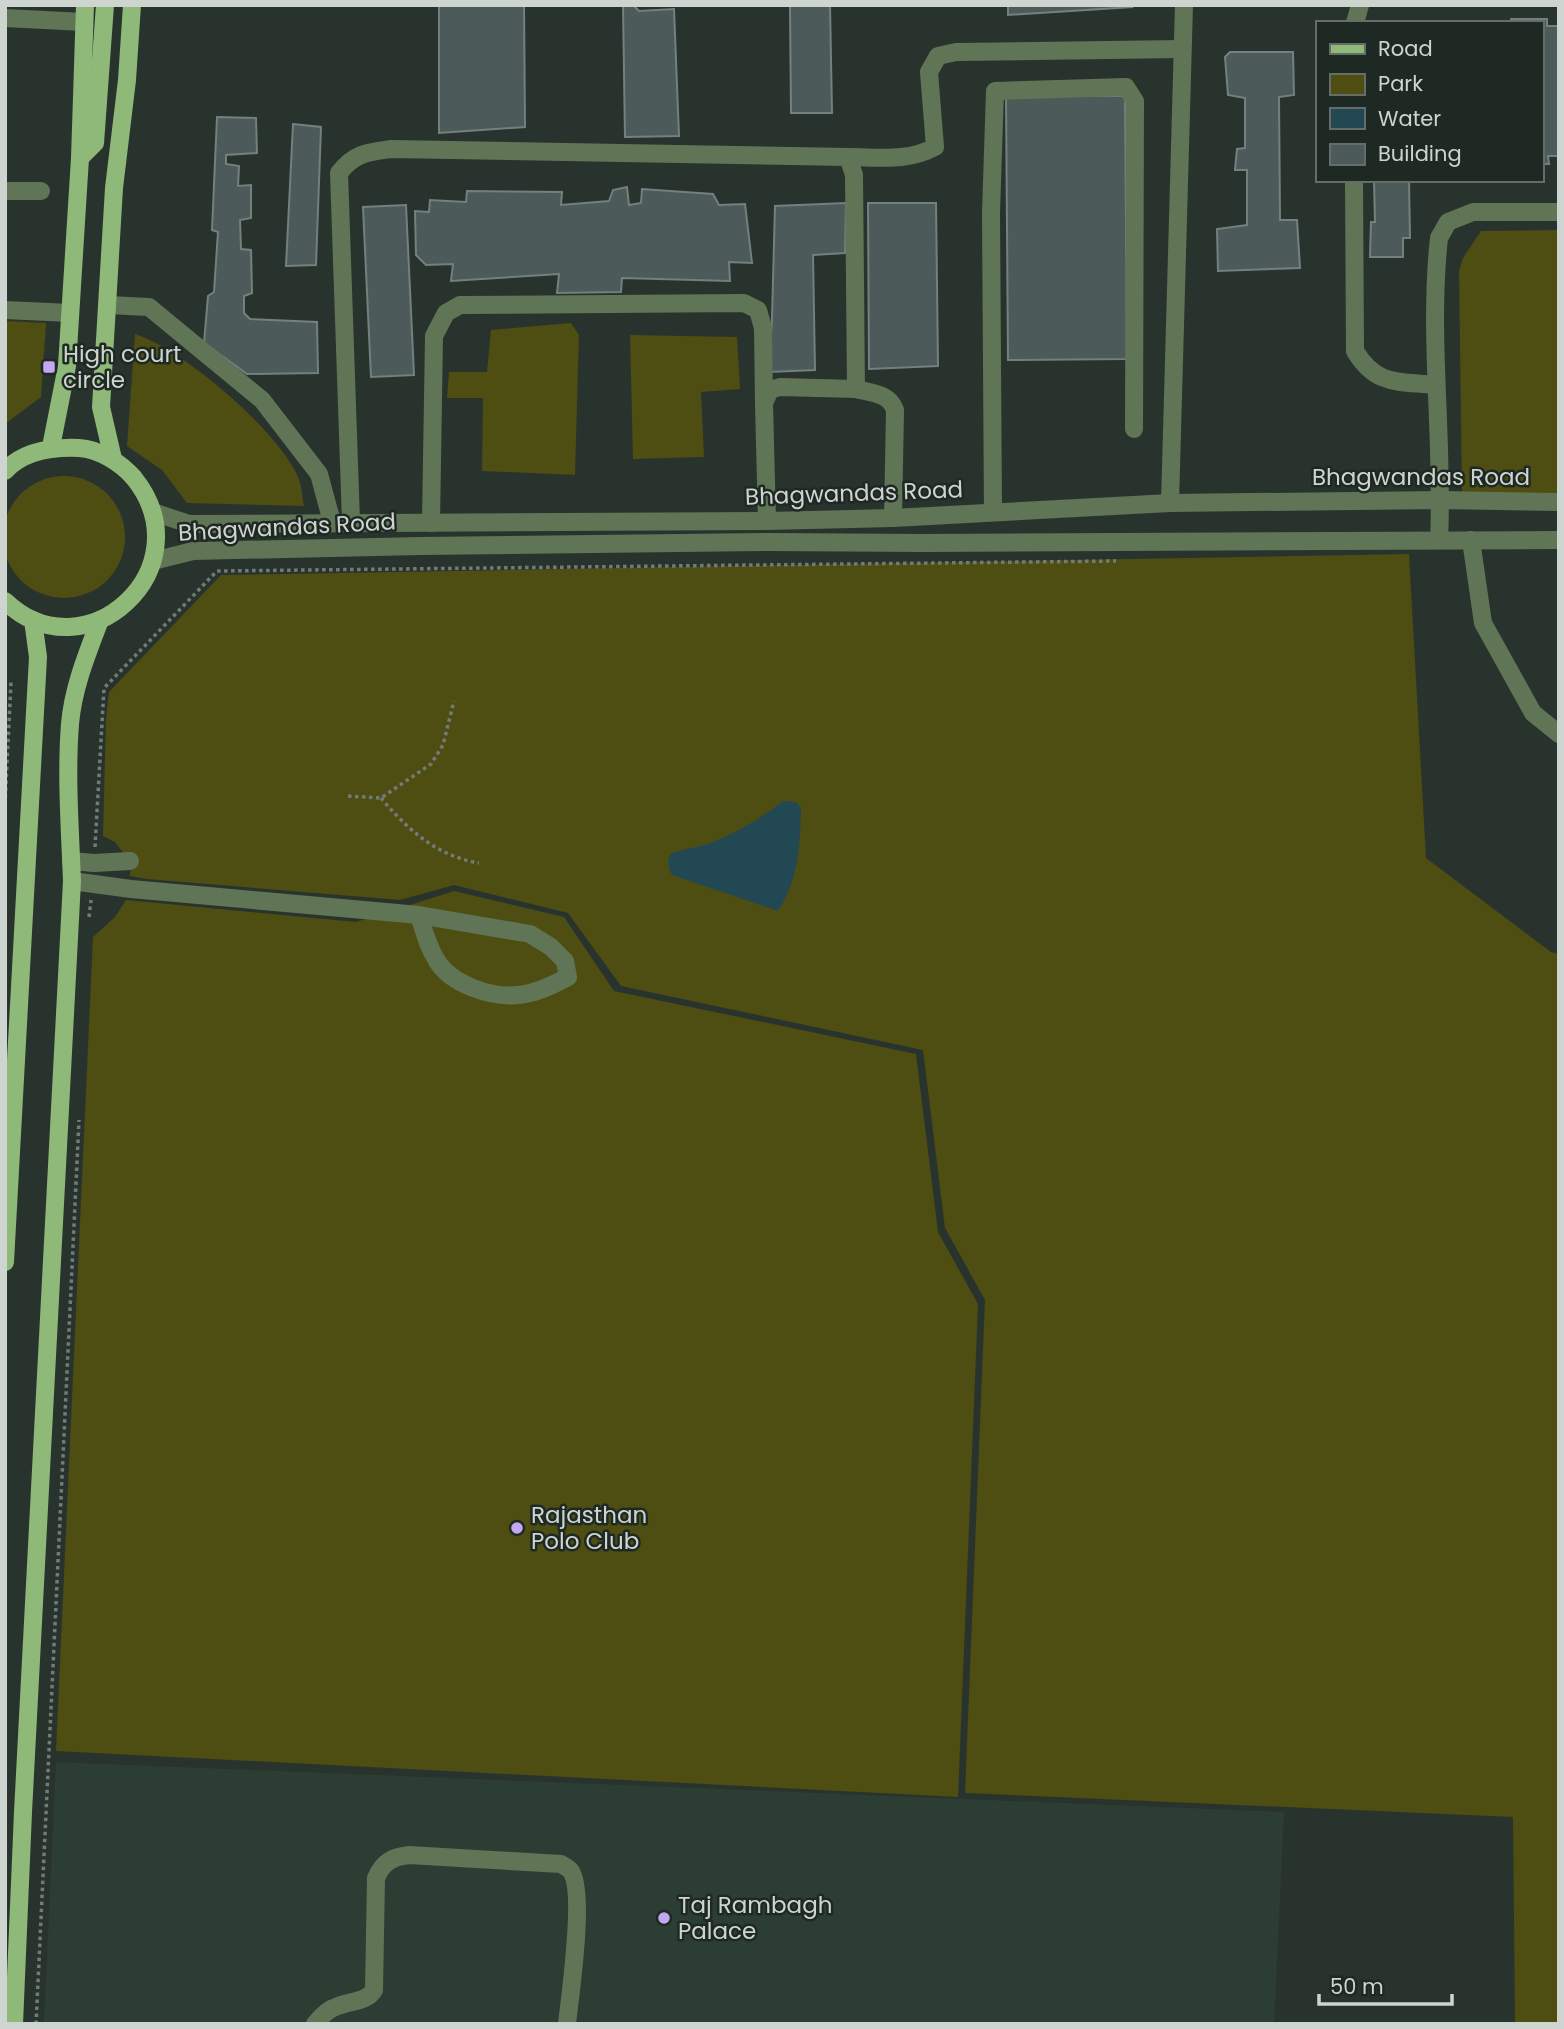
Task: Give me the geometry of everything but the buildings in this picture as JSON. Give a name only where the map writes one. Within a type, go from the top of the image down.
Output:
[{"type":"main road","points":[[80,158],[96,143],[105,5]]},
{"type":"main road","points":[[113,459],[102,407],[114,188],[127,80],[132,5]]},
{"type":"main road","points":[[51,447],[67,366],[80,158],[84,13]]},
{"type":"main road","points":[[5,471],[32,453],[51,447],[84,448],[113,459],[128,471],[144,490],[153,512],[156,534],[153,561],[140,588],[124,606],[100,620],[78,626],[56,626],[33,620],[14,610],[5,601]]},
{"type":"main road","points":[[5,1262],[38,657],[33,620]]},
{"type":"main road","points":[[15,2024],[23,1812],[72,881],[70,723],[77,686],[100,620]]},
{"type":"street","points":[[1170,503],[1184,5]]},
{"type":"street","points":[[5,18],[84,13]]},
{"type":"street","points":[[351,522],[340,173],[349,160],[368,152],[391,149],[904,158],[922,155],[935,147],[929,72],[938,56],[957,52],[1182,49]]},
{"type":"street","points":[[993,512],[991,213],[995,91],[1126,87],[1135,101],[1134,429]]},
{"type":"street","points":[[848,157],[854,175],[856,389]]},
{"type":"street","points":[[1354,182],[1355,351],[1364,367],[1385,380],[1435,384]]},
{"type":"street","points":[[5,191],[41,191]]},
{"type":"street","points":[[1439,540],[1441,500],[1435,384],[1439,238],[1448,222],[1473,212],[1559,212]]},
{"type":"street","points":[[431,523],[434,336],[446,313],[460,305],[744,303],[758,310],[764,328],[767,521]]},
{"type":"street","points":[[108,305],[149,307],[262,400],[319,474],[332,522]]},
{"type":"street","points":[[5,310],[70,313]]},
{"type":"street","points":[[764,402],[770,390],[780,387],[856,389],[884,396],[893,403],[893,518]]},
{"type":"street","name":"Bhagwandas Road","points":[[153,512],[189,524],[767,521],[893,518],[1170,503],[1441,500],[1559,502]]},
{"type":"street","points":[[1471,540],[1483,623],[1533,713],[1559,734]]},
{"type":"street","name":"Bhagwandas Road","points":[[153,561],[193,551],[420,546],[767,542],[1559,540]]},
{"type":"street","points":[[71,860],[94,863],[130,861]]},
{"type":"street","points":[[72,881],[131,889],[419,915],[530,934],[551,947],[565,961],[568,976],[552,986],[518,996],[495,993],[460,982],[438,962],[428,943],[419,915]]},
{"type":"street","points":[[315,2024],[335,2006],[365,1998],[374,1990],[376,1878],[381,1867],[394,1857],[409,1855],[561,1864],[571,1870],[575,1884],[577,1916],[567,2024]]},
{"type":"path","points":[[94,863],[104,688],[217,571],[1123,561]]},
{"type":"path","points":[[5,805],[11,682]]},
{"type":"path","points":[[348,796],[381,798],[431,764],[443,745],[454,701]]},
{"type":"path","points":[[381,798],[398,819],[440,851],[480,863]]},
{"type":"path","points":[[89,925],[93,883]]},
{"type":"path","points":[[36,2024],[79,1119]]},
{"type":"shaded area","name":"Taj Rambagh Palace","points":[[56,1762],[1284,1812],[1274,2024],[44,2024]]},
{"type":"green space","points":[[1559,230],[1559,493],[1462,495],[1459,271],[1463,258],[1481,231]]},
{"type":"green space","points":[[5,321],[46,323],[41,397],[5,424]]},
{"type":"green space","points":[[571,323],[579,335],[575,475],[482,471],[483,398],[447,398],[449,372],[487,372],[491,330]]},
{"type":"green space","points":[[135,334],[178,356],[228,394],[251,416],[288,460],[299,479],[304,506],[187,503],[162,470],[127,446]]},
{"type":"green space","points":[[630,335],[737,337],[740,389],[701,392],[704,457],[633,459]]},
{"type":"green space","points":[[64,476],[88,480],[107,494],[121,513],[125,537],[121,561],[107,580],[88,594],[64,598],[40,594],[21,580],[7,561],[3,537],[7,513],[21,494],[40,480]]},
{"type":"green space","points":[[1409,554],[1426,858],[1551,952],[1559,954],[1559,2024],[1515,2024],[1513,1817],[965,1793],[985,1300],[945,1228],[923,1050],[621,986],[568,913],[454,885],[400,900],[147,879],[130,876],[131,863],[115,842],[103,836],[109,692],[221,575]]},
{"type":"green space","name":"Rajasthan Polo Club","points":[[454,891],[564,917],[614,991],[916,1054],[938,1232],[978,1304],[958,1797],[56,1751],[93,937],[115,917],[126,900],[356,922]]},
{"type":"water","points":[[783,801],[796,802],[801,808],[801,822],[794,874],[778,911],[672,875],[668,862],[671,854],[726,836],[757,820]]},
{"type":"place","name":"High court circle","points":[[49,367]]},
{"type":"place","name":"Rajasthan Polo Club","points":[[517,1528]]},
{"type":"place","name":"Taj Rambagh Palace","points":[[664,1918]]}]
